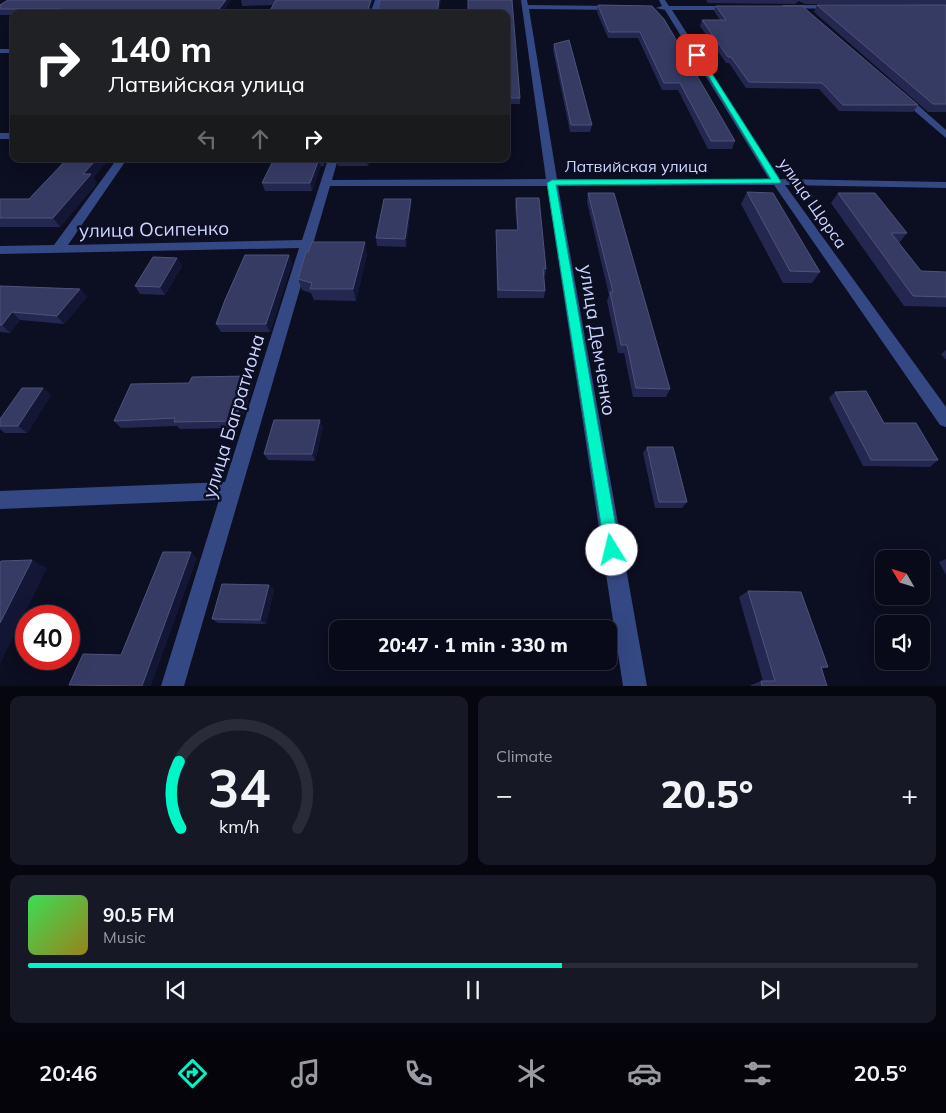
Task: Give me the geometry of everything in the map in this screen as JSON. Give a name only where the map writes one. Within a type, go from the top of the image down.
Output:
[{"type":"street","points":[[793,0],[808,14]]},
{"type":"street","points":[[525,3],[629,8]]},
{"type":"street","name":"улица Демченко","points":[[525,3],[552,183],[635,686]]},
{"type":"street","points":[[648,8],[664,4],[743,8]]},
{"type":"street","name":"улица Щорса","points":[[664,4],[777,182],[946,420]]},
{"type":"street","points":[[936,4],[946,7]]},
{"type":"street","points":[[772,7],[849,7]]},
{"type":"street","points":[[895,90],[946,135]]},
{"type":"street","points":[[58,249],[120,162]]},
{"type":"street","name":"улица Багратиона","points":[[172,686],[332,162]]},
{"type":"street","name":"Латвийская улица","points":[[327,183],[777,182],[946,185]]},
{"type":"street","name":"улица Осипенко","points":[[0,250],[308,244]]},
{"type":"street","points":[[0,500],[232,491]]},
{"type":"building","points":[[8,0],[226,0],[218,10],[0,9],[0,5]]},
{"type":"building","points":[[276,0],[371,0],[368,9],[378,10],[270,10]]},
{"type":"building","points":[[380,0],[439,0],[438,10],[378,10]]},
{"type":"building","points":[[468,0],[512,0],[520,98],[510,98],[510,10],[468,10]]},
{"type":"building","points":[[598,5],[652,6],[664,19],[735,141],[711,141],[680,83],[664,83],[640,32],[609,32]]},
{"type":"building","points":[[817,5],[946,5],[946,104],[933,104]]},
{"type":"building","points":[[716,6],[802,6],[918,105],[843,105],[822,83],[749,82],[731,57],[728,57],[702,20],[726,20]]},
{"type":"building","points":[[569,40],[592,125],[571,125],[554,44]]},
{"type":"building","points":[[64,162],[94,162],[83,174],[91,174],[53,218],[0,218],[0,199],[29,199]]},
{"type":"building","points":[[272,162],[318,162],[310,183],[262,183]]},
{"type":"building","points":[[747,192],[773,193],[820,272],[790,271]]},
{"type":"building","points":[[588,193],[614,193],[670,389],[636,388],[627,345],[621,345],[610,292],[613,292]]},
{"type":"building","points":[[838,193],[875,193],[907,233],[891,233],[921,271],[946,272],[946,297],[913,296]]},
{"type":"building","points":[[516,198],[539,198],[546,269],[543,268],[545,291],[498,290],[496,230],[518,230]]},
{"type":"building","points":[[384,199],[411,199],[405,239],[376,238]]},
{"type":"building","points":[[312,242],[365,242],[353,289],[310,289],[312,283],[298,279],[306,252],[308,252]]},
{"type":"building","points":[[245,255],[289,255],[266,324],[216,324],[225,300]]},
{"type":"building","points":[[153,257],[177,258],[160,287],[135,286]]},
{"type":"building","points":[[0,286],[80,289],[57,316],[12,312],[0,325]]},
{"type":"building","points":[[249,376],[235,421],[174,422],[175,418],[114,421],[131,384],[189,383],[192,377]]},
{"type":"building","points":[[22,388],[43,388],[18,426],[0,426],[0,419]]},
{"type":"building","points":[[866,391],[884,423],[916,423],[938,460],[871,460],[835,392]]},
{"type":"building","points":[[274,420],[320,420],[312,454],[264,454]]},
{"type":"building","points":[[647,447],[673,447],[687,502],[659,502]]},
{"type":"building","points":[[163,552],[191,552],[142,686],[69,685],[76,670],[80,670],[80,661],[83,654],[121,655]]},
{"type":"building","points":[[32,560],[0,623],[1,561]]},
{"type":"building","points":[[222,584],[269,585],[260,620],[212,619]]},
{"type":"building","points":[[748,591],[801,592],[828,667],[821,667],[827,686],[762,686],[761,681],[775,681]]},
{"type":"route","points":[[612,550],[552,183],[777,182],[697,55]]}]
